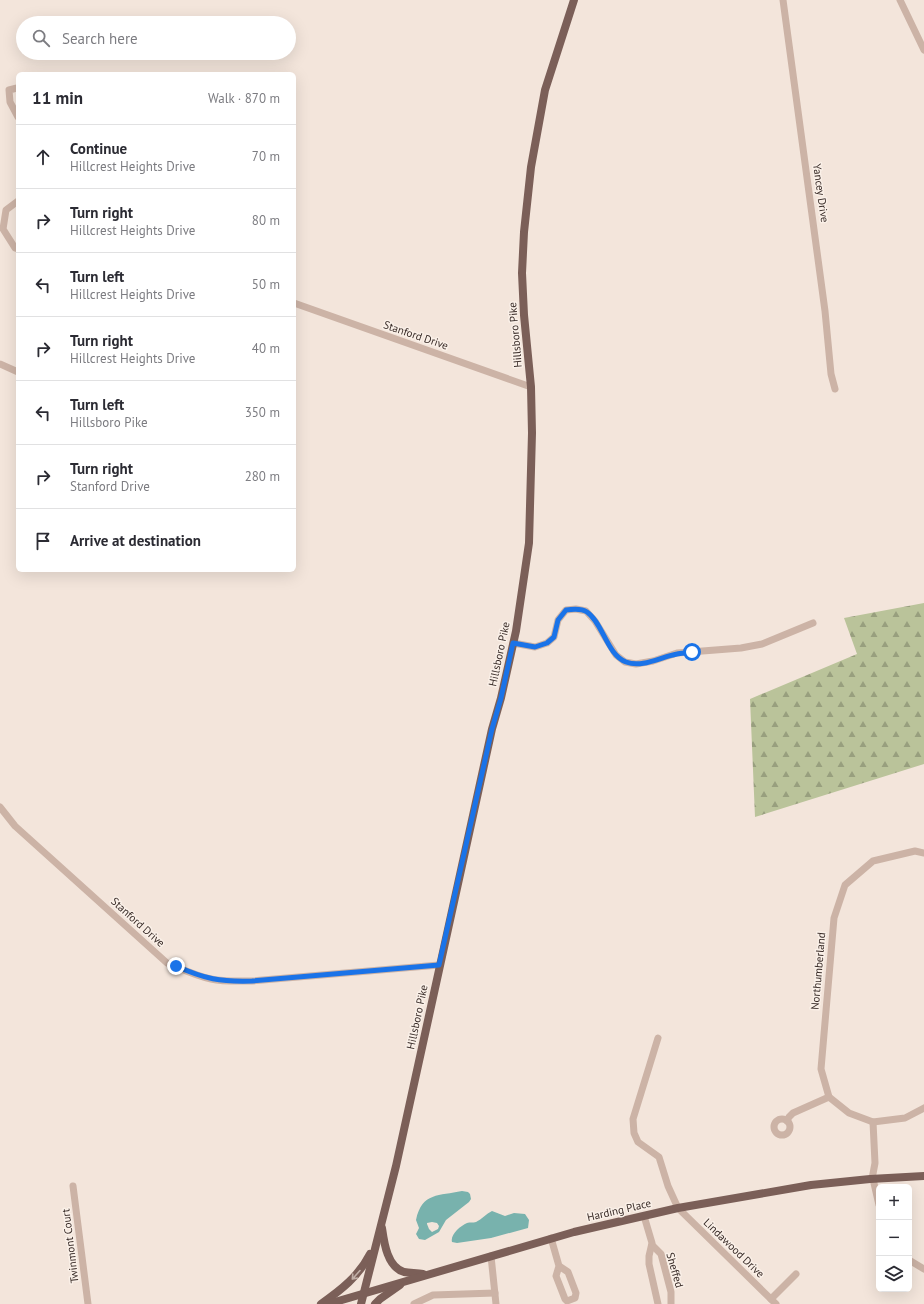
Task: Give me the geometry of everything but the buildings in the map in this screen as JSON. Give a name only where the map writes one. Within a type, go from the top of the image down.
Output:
[{"type":"main road","name":"Hillsboro Pike","points":[[361,1304],[396,1166],[439,965],[492,729],[501,698],[516,631],[529,543],[532,433],[531,387],[524,315],[522,273],[524,232],[532,167],[545,90],[574,0]]},
{"type":"main road","name":"Harding Place","points":[[328,1304],[551,1238],[678,1208],[812,1185],[924,1176]]},
{"type":"main road","points":[[381,1224],[385,1245],[391,1261],[402,1272],[428,1274]]},
{"type":"main road","points":[[321,1304],[348,1284],[364,1267],[376,1243]]},
{"type":"main road","points":[[375,1304],[405,1281]]},
{"type":"street","name":"Yancey Drive","points":[[784,0],[825,311],[831,374],[835,389]]},
{"type":"street","points":[[900,0],[924,50]]},
{"type":"street","points":[[16,88],[9,90],[10,102],[16,113]]},
{"type":"street","points":[[16,202],[6,210],[3,230],[16,248]]},
{"type":"street","name":"Stanford Drive","points":[[296,304],[531,387]]},
{"type":"street","points":[[0,364],[16,371]]},
{"type":"street","points":[[513,643],[535,647],[547,643],[554,637],[558,620],[566,610],[576,609],[586,611],[595,621],[616,655],[625,662],[636,664],[677,654],[741,648],[762,644],[813,623]]},
{"type":"street","name":"Stanford Drive","points":[[0,807],[14,826],[167,963],[196,975],[230,982],[439,965]]},
{"type":"street","name":"Northumberland","points":[[829,1097],[821,1069],[834,918],[845,885],[873,861],[915,851],[924,853]]},
{"type":"street","points":[[658,1038],[633,1119],[634,1133],[638,1142],[658,1157],[668,1186],[678,1208]]},
{"type":"street","points":[[788,1121],[789,1117],[793,1113],[829,1097],[849,1113],[873,1122],[904,1118],[924,1108]]},
{"type":"street","points":[[873,1122],[875,1163],[873,1179],[876,1192]]},
{"type":"street","name":"Twinmont Court","points":[[74,1186],[88,1304]]},
{"type":"street","name":"Lindawood Drive","points":[[678,1208],[774,1301]]},
{"type":"street","name":"Sheffed","points":[[644,1216],[652,1245],[661,1254],[671,1292],[671,1304]]},
{"type":"street","points":[[551,1238],[559,1266]]},
{"type":"street","name":"Sheffed","points":[[652,1245],[649,1256],[649,1264],[658,1304]]},
{"type":"street","points":[[491,1256],[496,1304]]},
{"type":"street","points":[[912,1262],[924,1269]]},
{"type":"street","points":[[774,1301],[796,1274]]},
{"type":"street","points":[[414,1304],[433,1295],[495,1293]]},
{"type":"green space","points":[[924,603],[924,764],[755,817],[750,699],[857,654],[844,618]]},
{"type":"water","points":[[462,1191],[470,1194],[471,1199],[469,1202],[446,1220],[439,1232],[425,1240],[419,1239],[416,1234],[419,1228],[416,1220],[422,1204],[439,1195]],"holes":[[[427,1223],[437,1223],[439,1226],[438,1229],[432,1232]]]},
{"type":"water","points":[[492,1211],[505,1216],[514,1213],[525,1214],[529,1220],[528,1228],[491,1238],[457,1243],[452,1242],[454,1234],[461,1226],[467,1223],[476,1222]]},
{"type":"route","points":[[176,966],[196,975],[230,982],[439,965],[492,729],[501,698],[513,643],[535,647],[547,643],[554,637],[558,620],[566,610],[576,609],[586,611],[595,621],[616,655],[625,662],[636,664],[692,652]]}]
